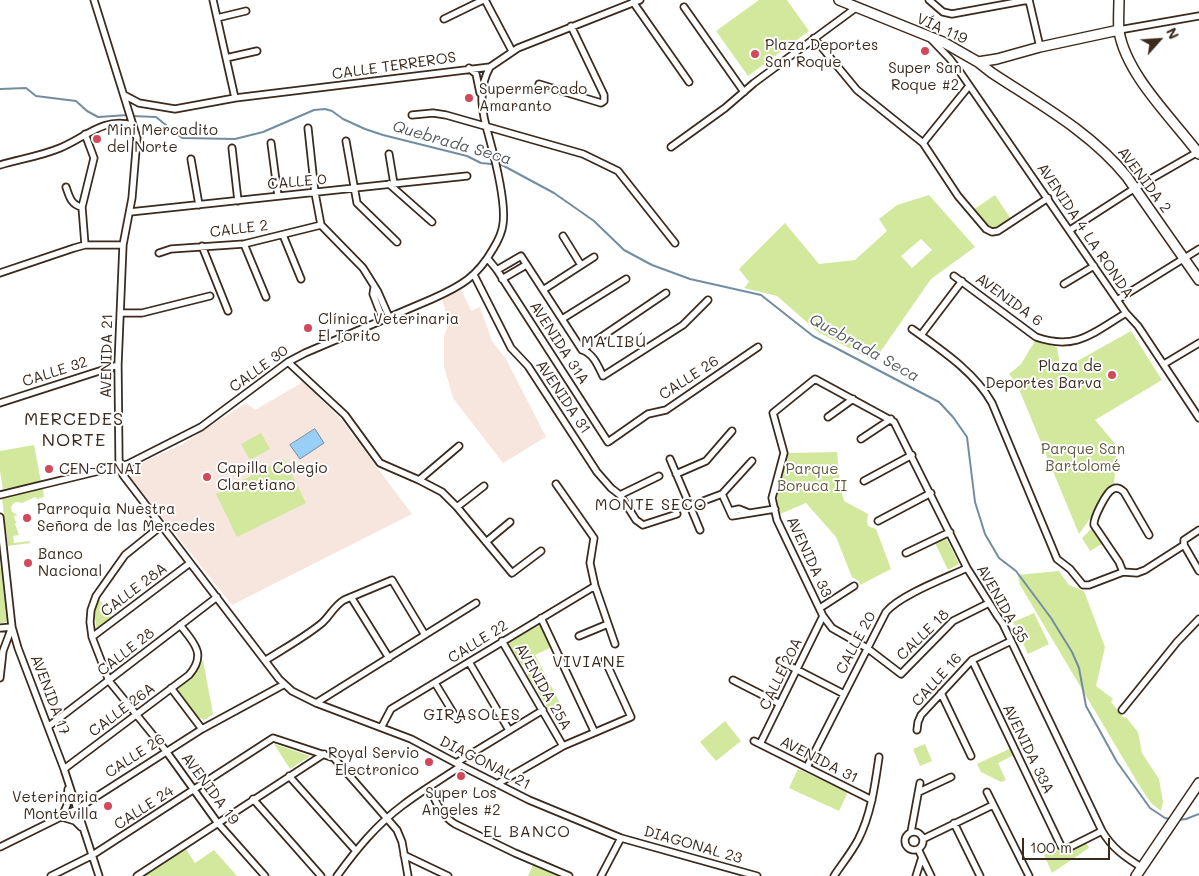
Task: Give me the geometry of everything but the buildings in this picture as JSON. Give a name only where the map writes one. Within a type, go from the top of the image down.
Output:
[{"type":"main road","name":"VÍA 119","points":[[839,0],[956,49],[978,62]]},
{"type":"main road","points":[[1119,0],[1119,30],[1130,62],[1146,86],[1198,153]]},
{"type":"main road","points":[[978,62],[1119,30]]},
{"type":"main road","points":[[992,73],[990,65],[997,59]]},
{"type":"main road","name":"AVENIDA 2","points":[[978,62],[1095,142],[1115,162],[1135,188],[1199,280]]},
{"type":"main road","points":[[1136,876],[1199,783]]},
{"type":"street","name":"AVENIDA 21","points":[[94,0],[137,138],[130,212],[123,245],[118,365],[120,466],[123,474],[161,526],[266,660],[283,685]]},
{"type":"street","points":[[213,0],[236,98]]},
{"type":"street","points":[[444,19],[484,0],[512,51]]},
{"type":"street","points":[[929,0],[943,12],[952,14],[1028,0],[1040,47]]},
{"type":"street","points":[[980,0],[984,8]]},
{"type":"street","name":"CALLE TERREROS","points":[[124,95],[139,103],[175,109],[236,98],[490,66],[512,51],[637,1]]},
{"type":"street","points":[[637,1],[689,82]]},
{"type":"street","points":[[684,7],[744,92]]},
{"type":"street","points":[[671,147],[856,8]]},
{"type":"street","points":[[217,18],[246,11]]},
{"type":"street","points":[[1119,30],[1199,16]]},
{"type":"street","points":[[539,84],[601,103],[604,101],[604,96],[572,26]]},
{"type":"street","name":"AVENIDA 4 LA RONDA","points":[[928,37],[950,59],[1126,313],[1138,326],[1199,418]]},
{"type":"street","points":[[814,38],[857,90],[923,143],[958,196],[986,229],[992,232],[998,231],[1048,198]]},
{"type":"street","points":[[950,59],[950,54],[956,49]]},
{"type":"street","points":[[226,58],[256,51]]},
{"type":"street","points":[[481,99],[482,86],[490,66]]},
{"type":"street","points":[[469,68],[476,74],[486,126]]},
{"type":"street","points":[[923,143],[969,86]]},
{"type":"street","points":[[128,110],[139,103]]},
{"type":"street","points":[[412,115],[433,113],[486,126],[583,154],[618,171],[676,244]]},
{"type":"street","points":[[0,165],[61,148],[101,126],[113,123],[131,123]]},
{"type":"street","name":"CALLE 30","points":[[0,496],[120,466],[201,426],[288,362],[450,291],[474,275],[488,259],[499,240],[504,223],[495,160],[486,126]]},
{"type":"street","points":[[308,128],[315,193],[321,225],[363,268],[374,288],[373,294],[386,318]]},
{"type":"street","points":[[84,245],[82,207],[94,158],[85,134]]},
{"type":"street","points":[[346,142],[357,203],[396,242]]},
{"type":"street","points":[[271,143],[278,196]]},
{"type":"street","points":[[232,148],[238,200]]},
{"type":"street","points":[[1070,230],[1135,188],[1198,153]]},
{"type":"street","points":[[389,154],[391,184],[432,222]]},
{"type":"street","points":[[191,159],[199,206]]},
{"type":"street","name":"CALLE 0","points":[[130,212],[467,176]]},
{"type":"street","points":[[66,187],[72,201],[77,206],[82,207]]},
{"type":"street","name":"CALLE 2","points":[[159,253],[171,249],[244,244],[321,225]]},
{"type":"street","points":[[283,235],[301,279]]},
{"type":"street","points":[[563,236],[581,265]]},
{"type":"street","points":[[244,244],[266,297]]},
{"type":"street","points":[[0,273],[84,245],[123,245]]},
{"type":"street","points":[[202,246],[228,311]]},
{"type":"street","points":[[1117,300],[1199,248]]},
{"type":"street","points":[[497,270],[521,256],[582,350],[592,356],[603,376],[683,325],[708,300]]},
{"type":"street","points":[[543,290],[594,257]]},
{"type":"street","name":"AVENIDA 31A","points":[[488,259],[608,442]]},
{"type":"street","points":[[502,279],[526,265]]},
{"type":"street","points":[[1064,284],[1094,266]]},
{"type":"street","name":"AVENIDA 31","points":[[474,275],[511,348],[533,373],[597,472],[620,495],[636,520],[643,525],[677,514]]},
{"type":"street","name":"AVENIDA 6","points":[[954,276],[1030,333],[1051,342],[1074,342],[1126,313]]},
{"type":"street","points":[[562,319],[626,279]]},
{"type":"street","points":[[921,336],[962,281]]},
{"type":"street","points":[[582,350],[666,293]]},
{"type":"street","points":[[120,313],[142,313],[210,296]]},
{"type":"street","points":[[912,329],[976,378],[985,390],[1057,559],[1070,569],[1083,585],[1089,585],[1123,572],[1137,573],[1145,570],[1184,545]]},
{"type":"street","points":[[1164,364],[1199,342]]},
{"type":"street","name":"CALLE 26","points":[[608,442],[648,414],[666,410],[758,347]]},
{"type":"street","points":[[288,362],[345,415],[380,463],[442,492],[457,507],[512,573],[541,551]]},
{"type":"street","name":"CALLE 32","points":[[0,403],[118,365]]},
{"type":"street","name":"AVENIDA 35","points":[[773,413],[815,380],[890,419],[896,425],[967,568],[1011,641],[1102,831],[1109,843],[1117,851],[1141,868]]},
{"type":"street","points":[[828,417],[853,399]]},
{"type":"street","name":"AVENIDA 33","points":[[773,413],[784,453],[772,498],[782,530],[820,608],[832,628],[867,648],[902,674]]},
{"type":"street","points":[[861,439],[890,419]]},
{"type":"street","points":[[676,474],[706,461],[732,432]]},
{"type":"street","points":[[419,480],[459,446]]},
{"type":"street","points":[[864,482],[912,455]]},
{"type":"street","points":[[670,459],[700,530]]},
{"type":"street","points":[[690,506],[722,494],[752,461]]},
{"type":"street","points":[[620,495],[659,476]]},
{"type":"street","points":[[556,484],[594,538],[590,563],[615,644]]},
{"type":"street","points":[[457,507],[484,486]]},
{"type":"street","points":[[1123,572],[1119,562],[1094,525],[1093,520],[1108,492],[1113,489],[1120,489],[1124,492],[1149,535]]},
{"type":"street","points":[[878,521],[931,493]]},
{"type":"street","points":[[722,494],[730,511],[739,509],[750,513],[775,509]]},
{"type":"street","name":"AVENIDA 17","points":[[0,517],[12,627],[18,648],[49,726],[99,876]]},
{"type":"street","points":[[486,542],[510,522]]},
{"type":"street","name":"AVENIDA 19","points":[[161,526],[125,555],[96,596],[91,610],[92,638],[109,681],[166,751],[218,822],[265,876]]},
{"type":"street","points":[[1199,530],[1184,540],[1184,545],[1199,571]]},
{"type":"street","points":[[906,553],[950,532]]},
{"type":"street","name":"CALLE 28A","points":[[92,638],[190,563]]},
{"type":"street","name":"CALLE 20","points":[[807,767],[867,648],[884,616],[892,606],[926,586],[967,568]]},
{"type":"street","points":[[266,660],[325,621],[338,604],[392,580],[425,635]]},
{"type":"street","name":"CALLE 22","points":[[382,726],[391,709],[596,586]]},
{"type":"street","points":[[820,608],[854,586]]},
{"type":"street","name":"CALLE 28","points":[[49,726],[217,597]]},
{"type":"street","points":[[351,597],[389,658]]},
{"type":"street","name":"CALLE 18","points":[[902,674],[953,621],[989,602]]},
{"type":"street","points":[[316,703],[476,603]]},
{"type":"street","name":"CALLE 20A","points":[[757,742],[780,704],[824,616]]},
{"type":"street","points":[[541,618],[594,732]]},
{"type":"street","points":[[1122,710],[1177,642],[1199,619]]},
{"type":"street","points":[[579,636],[608,624]]},
{"type":"street","name":"CALLE 26A","points":[[64,769],[189,675],[198,662],[197,649],[180,625]]},
{"type":"street","points":[[0,628],[12,627],[3,651],[0,678]]},
{"type":"street","name":"AVENIDA 25A","points":[[502,641],[563,746]]},
{"type":"street","name":"CALLE 16","points":[[917,730],[921,715],[972,660],[1011,641]]},
{"type":"street","points":[[3,651],[13,646],[18,648]]},
{"type":"street","points":[[497,784],[563,746],[631,717],[605,660]]},
{"type":"street","name":"AVENIDA 33A","points":[[972,660],[1061,846],[1066,849],[1102,831]]},
{"type":"street","points":[[780,661],[844,694]]},
{"type":"street","points":[[469,662],[510,730]]},
{"type":"street","points":[[733,680],[780,704]]},
{"type":"street","points":[[435,682],[457,719]]},
{"type":"street","name":"CALLE 26","points":[[0,846],[77,809],[202,729],[283,685]]},
{"type":"street","name":"DIAGONAL 21","points":[[283,685],[316,703],[382,726],[411,739],[458,765],[529,800],[621,838]]},
{"type":"street","points":[[171,688],[202,729]]},
{"type":"street","points":[[941,693],[971,756]]},
{"type":"street","points":[[337,876],[356,851],[402,805],[458,765],[542,710]]},
{"type":"street","name":"CALLE 24","points":[[51,876],[91,856],[273,738],[324,754]]},
{"type":"street","name":"AVENIDA 31","points":[[757,742],[872,800]]},
{"type":"street","points":[[137,876],[324,754],[334,758],[387,818],[399,836],[408,876]]},
{"type":"street","points":[[834,876],[858,840],[872,800],[879,757]]},
{"type":"street","points":[[289,776],[356,851]]},
{"type":"street","points":[[918,792],[951,777]]},
{"type":"street","points":[[67,779],[68,798],[62,817],[75,821],[84,833]]},
{"type":"street","points":[[911,832],[920,783]]},
{"type":"street","points":[[429,787],[441,812],[455,824],[569,876]]},
{"type":"street","points":[[987,792],[1028,876]]},
{"type":"street","points":[[254,799],[321,876]]},
{"type":"street","points":[[923,839],[993,805]]},
{"type":"street","points":[[954,824],[980,876]]},
{"type":"street","points":[[911,832],[917,832],[923,839],[922,845],[918,849],[912,850],[905,845],[906,836],[911,832]]},
{"type":"street","points":[[601,876],[621,838]]},
{"type":"street","name":"DIAGONAL 23","points":[[621,838],[757,876]]},
{"type":"street","points":[[918,849],[931,876]]},
{"type":"street","points":[[404,855],[448,876]]},
{"type":"street","points":[[916,876],[922,857]]},
{"type":"shaded area","points":[[461,289],[471,311],[480,307],[492,341],[506,359],[546,437],[503,463],[453,398],[444,366],[444,336],[449,323],[442,300]]},
{"type":"shaded area","points":[[303,382],[340,418],[412,514],[232,605],[131,478],[130,468],[181,445],[246,403],[255,410]]},
{"type":"green space","name":"Plaza Deportes San Roque","points":[[759,0],[787,0],[809,31],[748,76],[716,31]]},
{"type":"green space","points":[[929,195],[975,247],[931,279],[874,361],[818,332],[777,296],[744,288],[749,282],[739,269],[785,223],[819,264],[855,260],[887,231],[879,219],[897,205]],"holes":[[[921,239],[932,250],[912,268],[901,256]]]},
{"type":"green space","points":[[995,195],[1011,219],[992,229],[973,210]]},
{"type":"green space","name":"Parque San Bartolomé","points":[[1131,331],[1162,380],[1095,420],[1117,446],[1114,485],[1079,534],[1016,382],[1009,374],[1021,364],[1035,341],[1057,347],[1060,365],[1063,369]]},
{"type":"green space","points":[[261,433],[270,449],[250,460],[241,444]]},
{"type":"green space","points":[[34,445],[41,482],[3,489],[0,471],[0,451]]},
{"type":"green space","name":"Parque Boruca II","points":[[837,452],[840,486],[844,501],[868,514],[868,526],[876,529],[891,569],[860,585],[859,581],[852,577],[836,537],[806,503],[780,514],[777,498],[788,453]]},
{"type":"green space","points":[[284,459],[306,503],[237,537],[216,494]]},
{"type":"green space","points":[[43,489],[44,497],[39,498],[39,500],[35,497],[22,503],[15,502],[11,507],[12,512],[18,515],[14,516],[15,521],[17,521],[15,524],[19,535],[13,536],[14,543],[30,541],[30,543],[8,546],[2,499]]},
{"type":"green space","points":[[1092,528],[1102,544],[1090,551],[1082,538]]},
{"type":"green space","points":[[946,538],[959,564],[948,570],[935,543]]},
{"type":"green space","points":[[0,562],[8,622],[0,623]]},
{"type":"green space","points":[[1059,571],[1069,585],[1084,591],[1105,647],[1096,686],[1113,699],[1111,702],[1138,732],[1142,753],[1159,779],[1163,802],[1161,811],[1151,803],[1139,785],[1020,585],[1018,575]]},
{"type":"green space","points":[[99,599],[112,617],[97,629],[95,613]]},
{"type":"green space","points":[[1034,613],[1049,644],[1028,654],[1013,622]]},
{"type":"green space","points":[[539,625],[542,626],[552,647],[535,655],[562,707],[551,713],[528,676],[528,673],[531,671],[528,665],[522,665],[510,646],[510,641]]},
{"type":"green space","points":[[203,660],[213,714],[204,720],[198,717],[176,688],[194,675]]},
{"type":"green space","points":[[725,721],[741,741],[716,761],[700,742]]},
{"type":"green space","points":[[274,744],[310,756],[290,769]]},
{"type":"green space","points":[[925,744],[932,761],[920,766],[913,749]]},
{"type":"green space","points":[[1011,748],[1014,755],[998,763],[1006,780],[1001,782],[981,772],[977,764]]},
{"type":"green space","points":[[798,769],[848,792],[839,811],[789,788]]},
{"type":"green space","points":[[1085,841],[1089,848],[1052,873],[1044,855],[1059,848],[1063,851]]},
{"type":"green space","points":[[186,849],[195,863],[214,850],[237,876],[145,876]]},
{"type":"green space","points":[[533,865],[558,876],[528,876]]},
{"type":"water","points":[[315,429],[324,443],[300,459],[290,445]]},
{"type":"waterway","name":"Quebrada Seca","points":[[0,89],[26,88],[36,96],[76,101],[87,111],[98,117],[128,115]]},
{"type":"waterway","name":"Quebrada Seca","points":[[132,116],[156,117],[182,138],[235,139],[263,132],[314,110],[325,109],[365,129],[383,135],[467,156],[481,163],[502,165],[554,193],[594,221],[624,250],[652,265],[690,279],[761,295],[813,336],[939,402],[953,417],[967,437],[975,502],[985,534],[999,558],[1016,571],[1051,618],[1072,652],[1079,668],[1086,706],[1117,762],[1150,808],[1165,818],[1170,819]]},
{"type":"waterway","name":"Quebrada Seca","points":[[1178,820],[1199,814]]},
{"type":"place","name":"Super San Roque #2","points":[[925,51]]},
{"type":"place","name":"Plaza Deportes San Roque","points":[[755,54]]},
{"type":"place","name":"Supermercado Amaranto","points":[[469,98]]},
{"type":"place","name":"Mini Mercadito del Norte","points":[[97,139]]},
{"type":"place","name":"Clínica Veterinaria El Torito","points":[[308,328]]},
{"type":"place","name":"Plaza de Deportes Barva","points":[[1112,375]]},
{"type":"place","name":"CEN-CINAI","points":[[49,469]]},
{"type":"place","name":"Capilla Colegio Claretiano","points":[[207,477]]},
{"type":"place","name":"Parroquia Nuestra Señora de las Mercedes","points":[[27,518]]},
{"type":"place","name":"Banco Nacional","points":[[28,563]]},
{"type":"place","name":"Royal Servio Electronico","points":[[429,762]]},
{"type":"place","name":"Super Los Angeles #2","points":[[461,776]]},
{"type":"place","name":"Veterinaria Montevilla","points":[[108,806]]},
{"type":"district","name":"MALIBÚ","points":[[614,342]]},
{"type":"district","name":"MERCEDES NORTE","points":[[74,429]]},
{"type":"district","name":"MONTE SECO","points":[[651,505]]},
{"type":"district","name":"VIVIANE","points":[[589,662]]},
{"type":"district","name":"GIRASOLES","points":[[472,715]]},
{"type":"district","name":"EL BANCO","points":[[527,832]]}]
